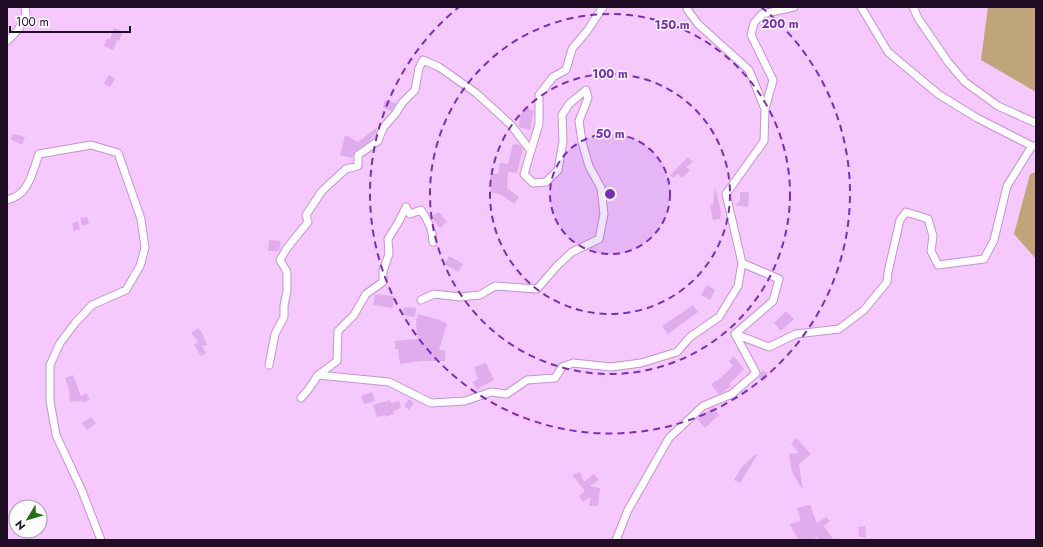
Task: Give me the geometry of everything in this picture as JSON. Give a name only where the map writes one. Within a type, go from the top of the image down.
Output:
[{"type":"street","points":[[7,41],[18,30],[26,15],[25,7]]},
{"type":"street","points":[[421,300],[434,294],[460,297],[480,295],[495,286],[537,289],[557,266],[572,252],[599,240],[604,214],[601,188],[589,166],[582,142],[579,121],[588,98],[586,90],[569,104],[562,115],[563,141],[558,170],[546,182],[533,183],[524,174],[539,124],[539,95],[553,77],[566,70],[572,49],[587,31],[603,7]]},
{"type":"street","points":[[687,7],[698,24],[750,70],[765,109]]},
{"type":"street","points":[[318,375],[389,382],[431,402],[465,401],[491,392],[508,394],[527,380],[555,378],[562,367],[573,363],[611,367],[641,363],[677,352],[690,337],[719,317],[738,286],[742,262],[726,194],[764,141],[765,109],[773,80],[751,35],[754,23],[762,14],[794,7]]},
{"type":"street","points":[[735,334],[769,347],[796,334],[839,329],[864,310],[887,282],[900,220],[906,212],[928,219],[933,236],[931,251],[938,265],[984,259],[994,240],[1007,186],[1034,146],[977,118],[938,94],[888,52],[861,7]]},
{"type":"street","points":[[913,7],[918,18],[948,62],[965,82],[998,106],[1036,123]]},
{"type":"street","points":[[269,365],[275,334],[284,317],[284,306],[287,291],[287,272],[280,260],[287,248],[308,222],[306,215],[322,192],[346,169],[358,166],[358,155],[378,141],[383,128],[396,113],[402,103],[415,90],[419,68],[423,60],[439,67],[476,93],[511,125],[531,151]]},
{"type":"street","points":[[7,200],[21,195],[28,184],[39,154],[91,145],[118,153],[141,219],[145,248],[140,266],[126,290],[92,305],[76,322],[60,343],[50,366],[50,401],[56,435],[82,492],[101,540]]},
{"type":"street","points":[[301,398],[318,375],[338,361],[338,331],[354,315],[366,294],[383,282],[383,271],[389,254],[388,239],[406,207],[410,214],[421,210],[427,219],[433,234],[433,242]]},
{"type":"street","points":[[735,334],[773,301],[779,279],[742,262]]},
{"type":"street","points":[[616,540],[628,510],[669,438],[703,406],[732,394],[756,374],[735,334]]},
{"type":"shaded area","points":[[988,7],[1036,7],[1036,92],[981,60]]},
{"type":"shaded area","points":[[1036,172],[1036,259],[1014,234],[1030,174]]},
{"type":"building","points":[[114,28],[123,32],[119,41],[117,40],[113,50],[104,46],[107,38],[110,39]]},
{"type":"building","points":[[109,75],[115,79],[110,87],[104,84]]},
{"type":"building","points":[[385,100],[396,103],[392,111],[383,108]]},
{"type":"building","points":[[525,107],[534,111],[530,130],[519,127],[520,116]]},
{"type":"building","points":[[376,128],[376,133],[368,142],[354,152],[352,158],[340,155],[345,135],[358,142]]},
{"type":"building","points":[[13,134],[25,137],[22,145],[11,139]]},
{"type":"building","points":[[513,144],[520,145],[523,149],[517,173],[508,172],[507,188],[519,197],[514,204],[502,195],[490,192],[493,180],[490,180],[491,173],[498,174],[500,163],[508,164]]},
{"type":"building","points":[[688,157],[693,162],[686,167],[690,170],[682,178],[678,174],[673,178],[670,175]]},
{"type":"building","points":[[715,187],[721,211],[720,219],[713,220],[710,205],[713,204]]},
{"type":"building","points":[[740,192],[749,192],[748,207],[735,205],[740,201]]},
{"type":"building","points":[[439,212],[447,222],[440,228],[431,217]]},
{"type":"building","points":[[87,217],[89,224],[82,226],[80,218]]},
{"type":"building","points":[[78,221],[80,229],[74,231],[72,223]]},
{"type":"building","points":[[269,240],[281,241],[279,251],[268,251]]},
{"type":"building","points":[[449,256],[463,264],[458,272],[445,264]]},
{"type":"building","points":[[707,285],[715,290],[710,300],[701,295]]},
{"type":"building","points":[[375,294],[394,296],[393,308],[373,305]]},
{"type":"building","points":[[693,305],[698,312],[668,334],[662,326]]},
{"type":"building","points":[[404,307],[416,308],[415,317],[403,315]]},
{"type":"building","points":[[786,311],[794,319],[781,331],[774,323]]},
{"type":"building","points":[[418,314],[440,320],[447,324],[439,350],[445,350],[445,361],[421,361],[400,364],[398,349],[395,349],[395,341],[417,339],[416,321]]},
{"type":"building","points":[[198,328],[204,335],[203,336],[207,345],[202,346],[206,353],[201,356],[194,345],[198,342],[191,333]]},
{"type":"building","points":[[734,356],[744,369],[729,384],[731,386],[719,394],[711,385],[733,366],[729,361]]},
{"type":"building","points":[[486,363],[494,380],[477,389],[472,382],[478,379],[474,367]]},
{"type":"building","points":[[762,370],[768,373],[765,381],[759,379]]},
{"type":"building","points":[[73,375],[81,396],[86,393],[90,399],[84,403],[82,401],[70,402],[69,389],[65,378]]},
{"type":"building","points":[[372,392],[375,401],[364,404],[361,396]]},
{"type":"building","points":[[409,399],[414,403],[409,410],[404,406]]},
{"type":"building","points":[[390,400],[391,403],[399,401],[401,408],[393,411],[394,414],[385,417],[385,415],[377,417],[373,405]]},
{"type":"building","points":[[713,407],[719,415],[705,428],[697,419]]},
{"type":"building","points":[[91,417],[96,423],[87,430],[82,423]]},
{"type":"building","points":[[796,438],[811,454],[799,464],[803,490],[792,472],[789,454],[799,453],[791,444]]},
{"type":"building","points":[[756,454],[757,455],[740,483],[734,480],[742,467]]},
{"type":"building","points":[[580,472],[584,482],[594,474],[599,480],[590,486],[600,488],[598,506],[589,506],[590,497],[583,502],[579,496],[585,491],[572,475]]},
{"type":"building","points":[[810,505],[817,523],[826,517],[830,521],[824,526],[834,540],[818,540],[817,537],[812,540],[798,540],[790,524],[801,521],[797,508]]},
{"type":"building","points":[[865,526],[866,537],[859,537],[858,527]]}]
